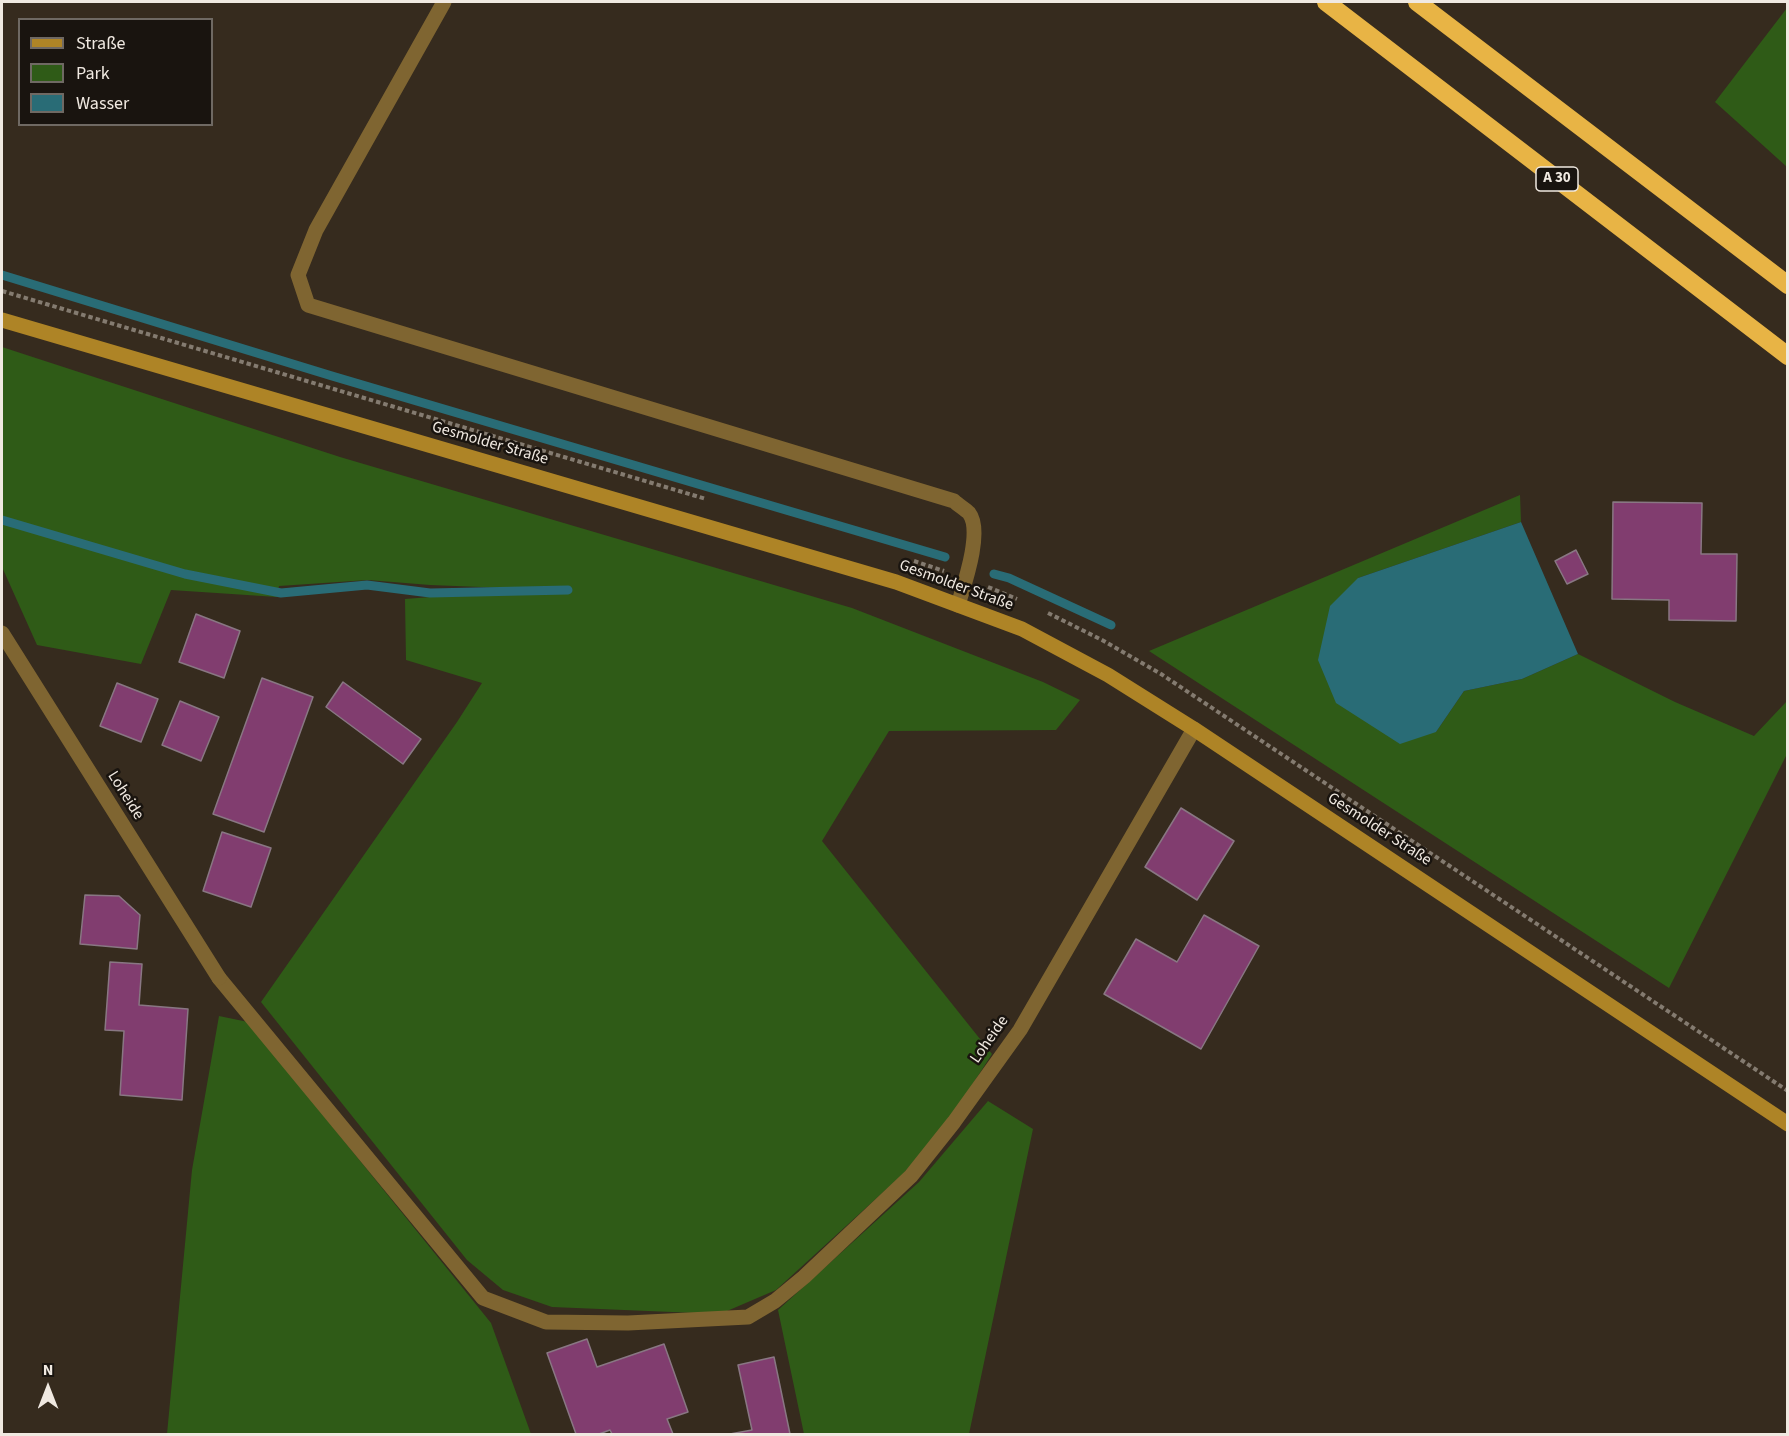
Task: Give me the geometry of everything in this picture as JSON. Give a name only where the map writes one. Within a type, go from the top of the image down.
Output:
[{"type":"highway","name":"A 30","points":[[1326,2],[1788,356]]},
{"type":"highway","points":[[1417,2],[1788,285]]},
{"type":"street","points":[[444,2],[316,230],[298,274],[308,305],[954,501],[970,514],[973,527],[972,556],[958,605]]},
{"type":"street","name":"Gesmolder Straße","points":[[2,320],[897,582],[1022,629],[1108,675],[1194,729],[1788,1124]]},
{"type":"street","name":"Loheide","points":[[2,633],[219,978],[483,1298],[546,1322],[628,1323],[748,1317],[775,1301],[804,1277],[911,1176],[954,1122],[1020,1030],[1194,729]]},
{"type":"path","points":[[2,291],[714,501]]},
{"type":"path","points":[[913,561],[966,578],[1027,603]]},
{"type":"path","points":[[1047,613],[1102,640],[1161,674],[1788,1091]]},
{"type":"green space","points":[[1787,8],[1788,167],[1715,102]]},
{"type":"green space","points":[[2,347],[340,457],[852,608],[1043,682],[1080,700],[1056,730],[889,731],[822,841],[992,1054],[952,1116],[903,1174],[776,1290],[720,1314],[552,1307],[503,1290],[467,1260],[261,1002],[482,683],[406,660],[405,599],[532,589],[368,580],[279,586],[277,597],[171,590],[141,664],[37,645],[2,567]]},
{"type":"green space","points":[[1520,495],[1521,522],[1358,578],[1436,732],[1464,691],[1522,679],[1578,654],[1675,702],[1754,736],[1787,701],[1787,754],[1669,988],[1149,651]]},
{"type":"green space","points":[[219,1016],[248,1022],[491,1323],[531,1434],[167,1434],[192,1170]]},
{"type":"green space","points":[[988,1101],[1033,1129],[969,1434],[804,1434],[778,1310],[919,1182]]},
{"type":"water","points":[[1521,522],[1578,654],[1522,679],[1464,691],[1436,732],[1400,744],[1336,703],[1318,660],[1330,606],[1358,578]]},
{"type":"building","points":[[1613,502],[1702,503],[1701,554],[1737,554],[1736,621],[1669,620],[1669,600],[1612,599]]},
{"type":"building","points":[[1576,550],[1588,574],[1567,584],[1555,561]]},
{"type":"building","points":[[196,614],[240,631],[224,678],[179,662]]},
{"type":"building","points":[[262,678],[313,697],[264,832],[213,814]]},
{"type":"building","points":[[343,682],[421,739],[403,764],[326,707]]},
{"type":"building","points":[[117,683],[158,699],[141,742],[100,726]]},
{"type":"building","points":[[180,701],[219,717],[201,761],[162,745]]},
{"type":"building","points":[[1181,808],[1234,841],[1197,900],[1145,867]]},
{"type":"building","points":[[222,832],[271,848],[251,907],[203,891]]},
{"type":"building","points":[[85,895],[119,896],[140,915],[137,949],[80,944]]},
{"type":"building","points":[[1204,915],[1259,946],[1201,1049],[1104,994],[1136,939],[1177,962]]},
{"type":"building","points":[[110,962],[142,964],[139,1005],[188,1009],[182,1100],[120,1095],[124,1031],[105,1030]]},
{"type":"building","points":[[587,1339],[597,1367],[664,1344],[688,1412],[667,1419],[673,1434],[612,1434],[610,1430],[599,1434],[576,1434],[547,1353]]},
{"type":"building","points":[[774,1357],[790,1434],[730,1434],[752,1430],[738,1365]]},
{"type":"waterway","points":[[2,275],[332,376],[945,557]]},
{"type":"waterway","points":[[2,520],[185,574],[281,593],[367,585],[430,593],[568,590]]},
{"type":"waterway","points":[[994,574],[1009,578],[1111,625]]}]
